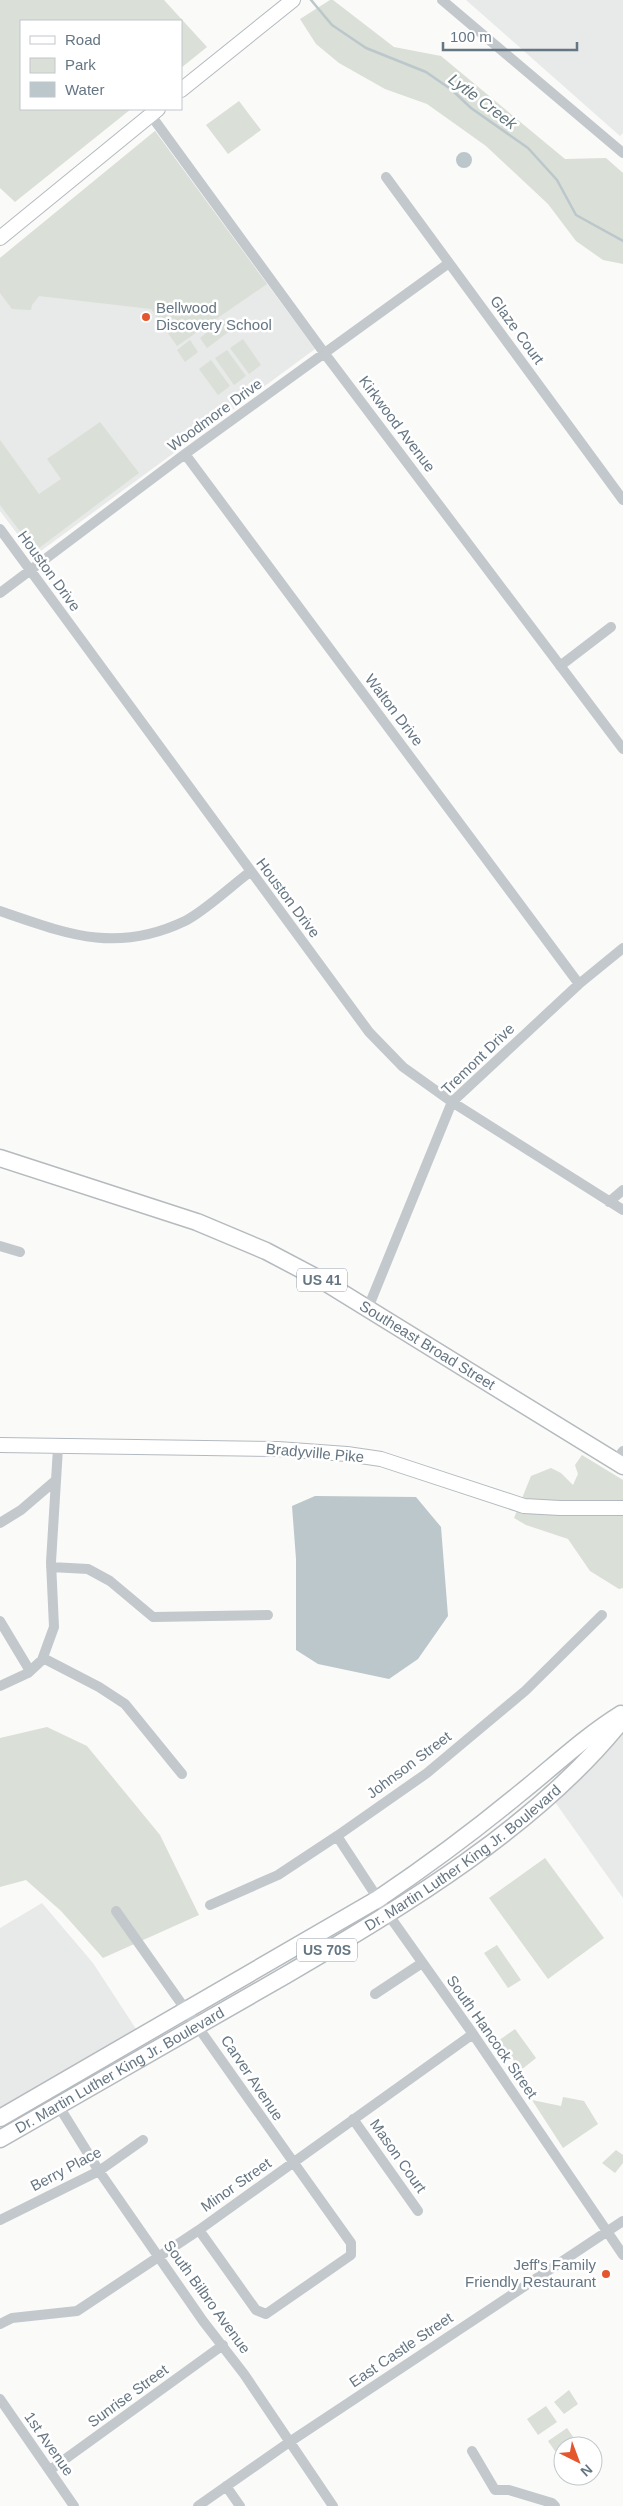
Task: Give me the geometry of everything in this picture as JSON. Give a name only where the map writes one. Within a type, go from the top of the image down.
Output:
[{"type":"main road","points":[[182,89],[290,3]]},
{"type":"main road","points":[[0,238],[154,112]]},
{"type":"main road","name":"Southeast Broad Street","points":[[0,1158],[200,1223],[266,1251],[324,1281],[620,1459]]},
{"type":"main road","name":"Bradyville Pike","points":[[0,1445],[58,1448],[278,1449],[347,1454],[381,1459],[524,1506],[623,1508]]},
{"type":"main road","name":"Dr. Martin Luther King Jr. Boulevard","points":[[0,2118],[378,1899],[470,1834],[592,1732],[623,1713]]},
{"type":"main road","name":"Dr. Martin Luther King Jr. Boulevard","points":[[0,2139],[199,2026],[388,1914],[537,1807],[603,1744],[623,1719]]},
{"type":"street","points":[[442,0],[623,154]]},
{"type":"street","name":"Kirkwood Avenue","points":[[154,112],[325,354],[623,749]]},
{"type":"street","name":"Glaze Court","points":[[386,177],[623,500]]},
{"type":"street","name":"Woodmore Drive","points":[[0,593],[185,454],[449,263]]},
{"type":"street","name":"Walton Drive","points":[[185,454],[579,984]]},
{"type":"street","name":"Houston Drive","points":[[0,529],[250,872],[370,1032],[403,1067],[452,1102],[623,1210]]},
{"type":"street","points":[[560,666],[611,627]]},
{"type":"street","points":[[0,911],[69,935],[105,940],[129,937],[157,932],[187,920],[250,872]]},
{"type":"street","name":"Tremont Drive","points":[[368,1308],[452,1102],[579,984],[623,948]]},
{"type":"street","points":[[609,1202],[623,1190]]},
{"type":"street","points":[[0,1246],[20,1252]]},
{"type":"street","points":[[0,1686],[30,1671],[43,1658],[54,1627],[51,1567],[58,1448]]},
{"type":"street","points":[[2,1521],[21,1510],[56,1480]]},
{"type":"street","points":[[51,1567],[88,1569],[110,1581],[152,1617],[268,1615]]},
{"type":"street","name":"Johnson Street","points":[[210,1904],[278,1875],[427,1772],[525,1691],[602,1616]]},
{"type":"street","points":[[0,1621],[30,1671]]},
{"type":"street","points":[[43,1658],[99,1687],[125,1704],[182,1774]]},
{"type":"street","name":"South Hancock Street","points":[[337,1836],[388,1914],[473,2034],[623,2255]]},
{"type":"street","name":"Carver Avenue","points":[[116,1911],[351,2243],[351,2255],[266,2314],[256,2310],[198,2230]]},
{"type":"street","points":[[375,1994],[422,1963]]},
{"type":"street","name":"Minor Street","points":[[0,2324],[12,2318],[77,2311],[160,2257],[473,2034]]},
{"type":"street","name":"South Bilbro Avenue","points":[[58,2105],[99,2171],[205,2324],[223,2345],[288,2443],[333,2506]]},
{"type":"street","name":"Mason Court","points":[[353,2119],[418,2210]]},
{"type":"street","name":"Berry Place","points":[[0,2220],[99,2171],[143,2140]]},
{"type":"street","name":"East Castle Street","points":[[198,2506],[288,2443],[623,2221]]},
{"type":"street","name":"Sunrise Street","points":[[50,2470],[223,2345]]},
{"type":"street","name":"1st Avenue","points":[[0,2399],[74,2506]]},
{"type":"street","points":[[472,2451],[495,2490],[509,2490],[552,2503],[555,2506]]},
{"type":"street","points":[[226,2486],[240,2506]]},
{"type":"shaded area","points":[[466,0],[623,0],[623,133],[620,136]]},
{"type":"shaded area","name":"Bellwood Discovery School","points":[[155,131],[315,349],[34,556],[0,511],[0,258]]},
{"type":"shaded area","points":[[623,1734],[623,1898],[555,1802]]},
{"type":"shaded area","points":[[42,1903],[93,1963],[138,2032],[0,2112],[0,1928]]},
{"type":"green space","points":[[0,0],[164,0],[207,47],[182,67],[182,20],[20,20],[20,110],[130,110],[15,202],[0,188]]},
{"type":"green space","points":[[333,0],[394,47],[441,56],[565,159],[606,158],[623,173],[623,264],[603,260],[576,241],[548,204],[486,146],[427,104],[385,89],[339,63],[316,44],[300,19]]},
{"type":"green space","points":[[239,101],[261,130],[228,154],[206,125]]},
{"type":"green space","points":[[155,131],[267,284],[177,346],[151,309],[39,296],[32,305],[31,310],[12,309],[0,293],[0,258]]},
{"type":"green space","points":[[223,319],[231,330],[207,348],[200,338]]},
{"type":"green space","points":[[243,339],[261,365],[249,374],[230,348]]},
{"type":"green space","points":[[190,340],[198,352],[185,362],[177,350]]},
{"type":"green space","points":[[227,350],[246,376],[234,385],[215,358]]},
{"type":"green space","points":[[211,360],[230,386],[218,395],[199,369]]},
{"type":"green space","points":[[100,422],[139,473],[35,551],[0,505],[0,440],[39,494],[61,479],[47,459]]},
{"type":"green space","points":[[582,1455],[623,1480],[623,1588],[619,1589],[590,1571],[568,1539],[526,1525],[514,1518],[531,1476],[551,1468],[561,1473],[573,1485],[578,1474],[575,1465]]},
{"type":"green space","points":[[47,1727],[87,1746],[160,1835],[199,1915],[103,1958],[61,1911],[26,1880],[0,1887],[0,1738]]},
{"type":"green space","points":[[545,1858],[604,1938],[548,1979],[489,1898]]},
{"type":"green space","points":[[497,1945],[521,1980],[508,1988],[484,1953]]},
{"type":"green space","points":[[515,2029],[536,2058],[521,2070],[498,2041]]},
{"type":"green space","points":[[563,2097],[584,2101],[598,2124],[563,2148],[532,2100],[561,2106]]},
{"type":"green space","points":[[616,2150],[623,2155],[623,2163],[615,2173],[602,2163]]},
{"type":"green space","points":[[569,2390],[578,2404],[564,2414],[554,2402]]},
{"type":"green space","points":[[546,2406],[557,2422],[538,2435],[527,2419]]},
{"type":"green space","points":[[567,2428],[572,2436],[555,2436]]},
{"type":"green space","points":[[553,2438],[553,2448],[548,2441]]},
{"type":"water","points":[[464,152],[472,160],[464,168],[456,160]]},
{"type":"water","points":[[315,1496],[416,1497],[441,1527],[448,1616],[418,1659],[389,1679],[318,1664],[296,1650],[296,1559],[292,1506]]},
{"type":"waterway","name":"Lytle Creek","points":[[311,0],[332,25],[366,48],[426,72],[452,90],[471,108],[528,148],[557,180],[576,215],[623,241]]},
{"type":"place","name":"Bellwood Discovery School","points":[[146,317]]},
{"type":"place","name":"Jeff's Family Friendly Restaurant","points":[[606,2274]]}]
